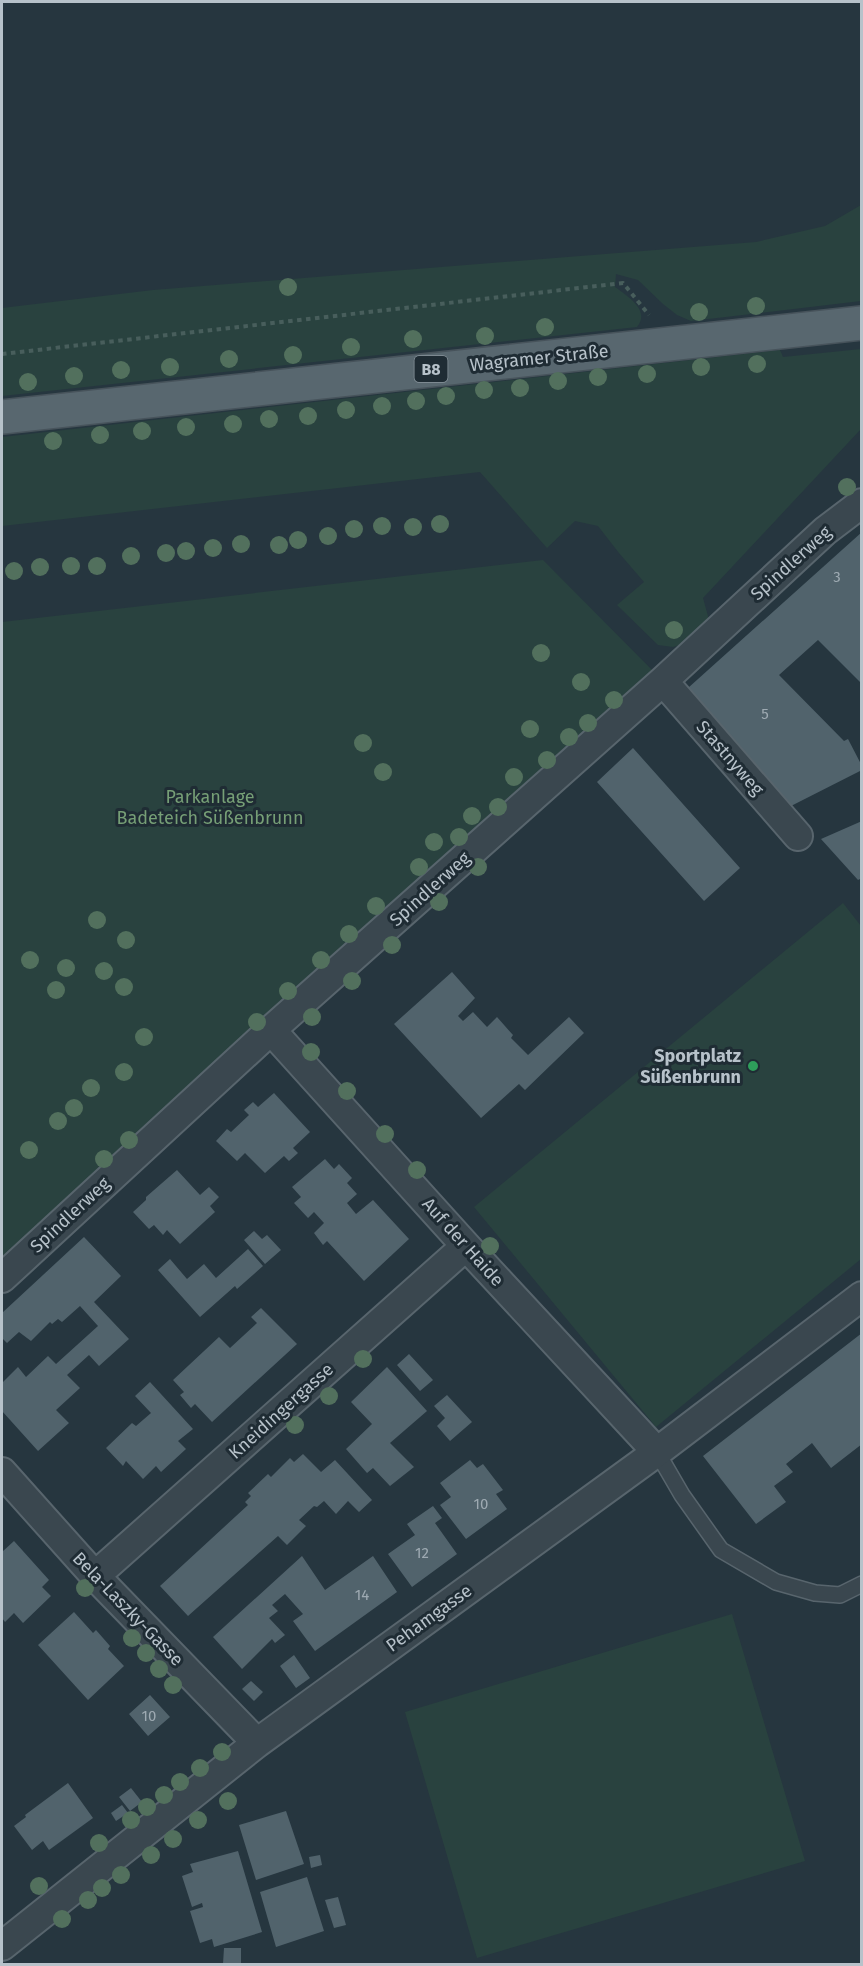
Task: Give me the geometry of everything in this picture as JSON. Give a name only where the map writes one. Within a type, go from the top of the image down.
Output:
[{"type":"main road","name":"Wagramer Straße","points":[[2,417],[861,322]]},
{"type":"street","name":"Spindlerweg","points":[[2,1278],[271,1030],[663,681],[825,531],[861,503]]},
{"type":"street","name":"Stastnyweg","points":[[663,681],[798,836]]},
{"type":"street","name":"Auf der Haide","points":[[271,1030],[466,1246],[657,1452]]},
{"type":"street","name":"Kneidingergasse","points":[[95,1576],[466,1246]]},
{"type":"street","name":"Pehamgasse","points":[[2,1946],[257,1743],[657,1452],[861,1296]]},
{"type":"street","name":"Bela-Laszky-Gasse","points":[[2,1472],[95,1576],[257,1743]]},
{"type":"lane","points":[[657,1452],[682,1495],[721,1550],[776,1582],[814,1593],[840,1595],[861,1584]]},
{"type":"path","points":[[2,354],[622,283],[672,343]]},
{"type":"green space","points":[[861,205],[861,301],[691,321],[677,315],[638,280],[616,274],[615,287],[631,299],[639,309],[641,321],[637,327],[2,396],[2,308],[153,290],[756,242],[825,226]]},
{"type":"green space","points":[[861,349],[861,429],[703,598],[709,620],[689,642],[673,647],[658,645],[617,605],[644,582],[598,526],[575,521],[547,548],[480,472],[2,526],[2,437],[780,350],[783,357]]},
{"type":"green space","name":"Parkanlage Badeteich Süßenbrunn","points":[[543,560],[663,681],[2,1278],[2,622]]},
{"type":"green space","name":"Sportplatz Süßenbrunn","points":[[843,903],[861,926],[861,1259],[656,1427],[474,1207]]},
{"type":"green space","points":[[732,1614],[805,1861],[477,1958],[405,1712]]},
{"type":"building","points":[[862,532],[862,684],[818,640],[779,675],[844,741],[848,739],[862,770],[791,806],[688,688]]},
{"type":"building","points":[[633,748],[740,868],[704,901],[597,782]]},
{"type":"building","points":[[862,821],[862,878],[858,880],[821,839]]},
{"type":"building","points":[[452,972],[475,998],[458,1016],[463,1021],[473,1012],[487,1027],[497,1017],[513,1035],[511,1038],[528,1055],[569,1017],[584,1033],[525,1090],[519,1084],[481,1118],[394,1024]]},
{"type":"building","points":[[274,1093],[310,1132],[293,1148],[298,1153],[289,1161],[284,1156],[265,1173],[245,1153],[237,1161],[216,1141],[227,1129],[231,1132],[249,1115],[244,1110],[253,1102],[258,1107]]},
{"type":"building","points":[[325,1159],[334,1169],[339,1164],[352,1178],[347,1183],[357,1194],[347,1203],[356,1214],[373,1200],[409,1239],[364,1281],[327,1241],[323,1245],[314,1233],[324,1223],[314,1212],[308,1218],[294,1203],[301,1197],[292,1187]]},
{"type":"building","points":[[177,1170],[200,1195],[209,1187],[219,1197],[210,1206],[215,1212],[180,1244],[167,1230],[163,1235],[154,1225],[149,1229],[133,1212],[146,1200],[146,1197]]},
{"type":"building","points":[[254,1231],[262,1239],[267,1235],[281,1250],[265,1264],[244,1240]]},
{"type":"building","points":[[84,1237],[121,1276],[94,1302],[129,1339],[99,1366],[89,1355],[67,1375],[80,1388],[56,1410],[69,1423],[38,1451],[2,1411],[2,1383],[18,1367],[26,1377],[48,1356],[56,1364],[98,1326],[80,1306],[62,1322],[58,1319],[52,1324],[50,1322],[31,1341],[19,1332],[7,1343],[2,1338],[2,1313]]},
{"type":"building","points":[[248,1249],[263,1266],[237,1289],[235,1286],[200,1317],[158,1270],[170,1259],[187,1279],[204,1264],[216,1278]]},
{"type":"building","points":[[261,1308],[297,1344],[212,1422],[195,1404],[191,1408],[180,1395],[184,1392],[173,1380],[219,1337],[230,1348],[257,1323],[251,1317]]},
{"type":"building","points":[[862,1333],[862,1444],[831,1468],[812,1443],[786,1464],[793,1472],[774,1486],[786,1502],[756,1524],[703,1456]]},
{"type":"building","points":[[409,1354],[433,1380],[420,1391],[397,1365]]},
{"type":"building","points":[[387,1367],[427,1411],[390,1443],[414,1467],[390,1486],[373,1468],[367,1473],[346,1449],[372,1424],[351,1402]]},
{"type":"building","points":[[150,1382],[193,1429],[178,1441],[186,1449],[161,1472],[156,1466],[143,1479],[126,1461],[123,1466],[106,1448],[132,1423],[136,1426],[151,1413],[135,1396]]},
{"type":"building","points":[[447,1395],[472,1422],[450,1441],[437,1426],[445,1418],[434,1406]]},
{"type":"building","points":[[303,1454],[321,1472],[335,1460],[372,1500],[359,1512],[348,1501],[336,1514],[324,1501],[317,1507],[314,1506],[299,1520],[306,1526],[287,1545],[278,1536],[188,1616],[160,1586],[248,1505],[245,1502],[251,1496],[248,1493],[268,1474],[271,1477],[290,1458],[294,1462]]},
{"type":"building","points":[[470,1460],[477,1468],[483,1464],[503,1490],[496,1494],[507,1509],[466,1539],[440,1505],[451,1497],[440,1483]]},
{"type":"building","points":[[433,1506],[442,1518],[435,1523],[457,1554],[412,1587],[388,1554],[415,1535],[407,1524]]},
{"type":"building","points":[[14,1541],[49,1580],[42,1587],[51,1596],[23,1623],[14,1613],[5,1622],[2,1618],[2,1552]]},
{"type":"building","points":[[302,1556],[325,1590],[373,1556],[397,1592],[315,1651],[293,1621],[303,1614],[285,1594],[272,1605],[278,1611],[269,1618],[285,1635],[275,1643],[272,1639],[242,1669],[213,1637]]},
{"type":"building","points":[[74,1612],[93,1633],[96,1630],[110,1646],[108,1649],[124,1666],[88,1700],[38,1645]]},
{"type":"building","points":[[294,1655],[310,1678],[296,1688],[280,1666]]},
{"type":"building","points":[[251,1681],[263,1692],[254,1701],[242,1689]]},
{"type":"building","points":[[150,1695],[170,1717],[148,1736],[129,1714]]},
{"type":"building","points":[[68,1783],[93,1818],[49,1850],[43,1841],[32,1850],[14,1826]]},
{"type":"building","points":[[131,1788],[142,1802],[130,1811],[119,1797]]},
{"type":"building","points":[[122,1805],[128,1813],[116,1821],[111,1813]]},
{"type":"building","points":[[286,1811],[304,1864],[256,1880],[239,1825]]},
{"type":"building","points":[[238,1851],[262,1932],[214,1947],[212,1939],[200,1943],[190,1911],[203,1907],[202,1903],[192,1907],[182,1876],[193,1872],[190,1864]]},
{"type":"building","points":[[320,1855],[322,1865],[311,1868],[309,1857]]},
{"type":"building","points":[[307,1877],[324,1931],[276,1947],[260,1892]]},
{"type":"building","points":[[338,1897],[346,1925],[334,1928],[325,1900]]},
{"type":"building","points":[[224,1948],[241,1948],[241,1964],[223,1964]]},
{"type":"place","name":"Sportplatz Süßenbrunn","points":[[753,1066]]}]
